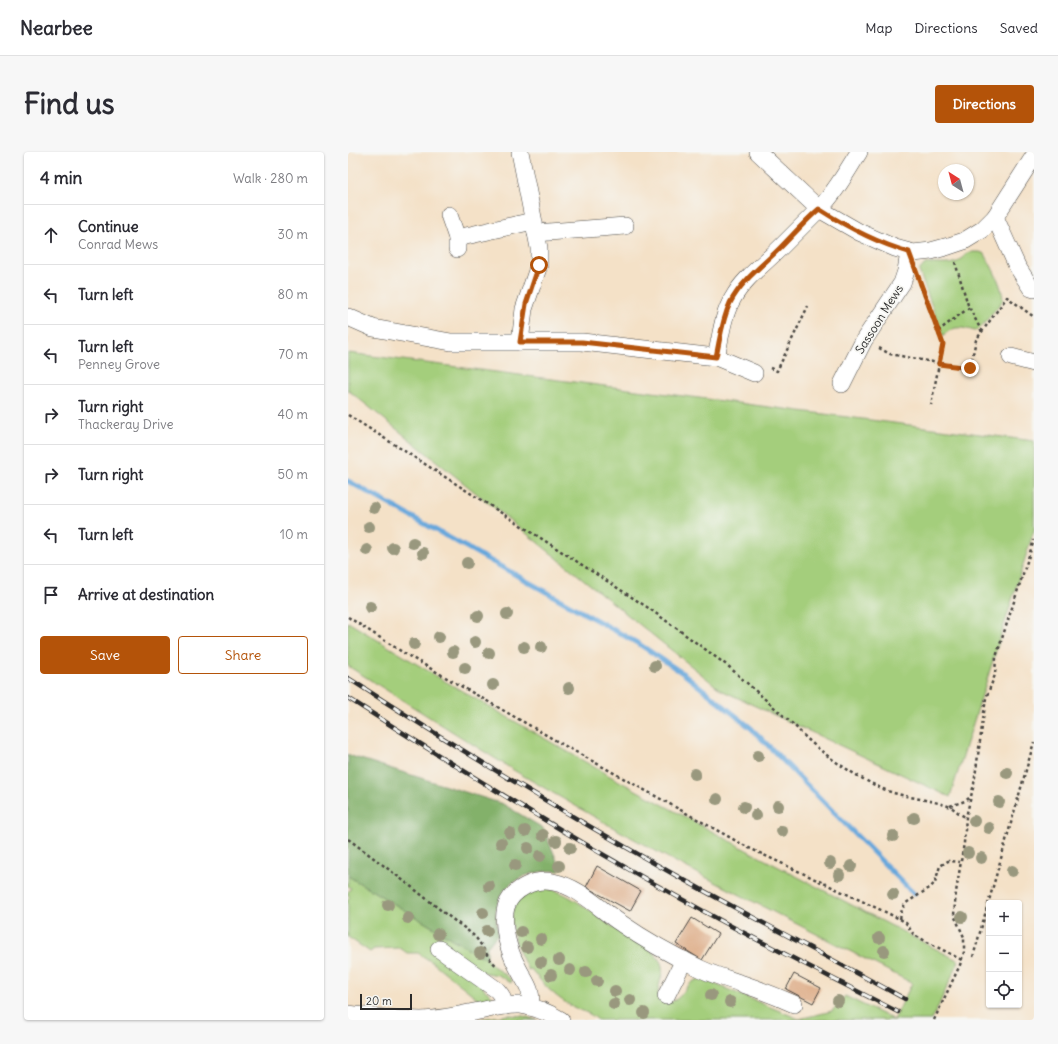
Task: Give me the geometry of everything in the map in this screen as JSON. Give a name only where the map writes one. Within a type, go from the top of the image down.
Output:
[{"type":"street","points":[[520,152],[539,245],[539,265],[526,304],[520,342]]},
{"type":"street","points":[[758,152],[819,209],[859,232],[895,248],[909,252],[931,251],[949,246],[978,233],[995,217],[1034,156]]},
{"type":"street","points":[[716,357],[726,312],[739,289],[761,265],[819,209],[837,187],[859,152]]},
{"type":"street","points":[[449,215],[457,244],[535,227],[625,226]]},
{"type":"street","points":[[995,217],[1017,266],[1031,288],[1034,289]]},
{"type":"street","name":"Sassoon Mews","points":[[842,384],[864,340],[902,283],[906,271],[909,252]]},
{"type":"street","points":[[348,317],[373,328],[451,342],[582,342],[716,357],[754,373]]},
{"type":"street","points":[[1011,357],[1034,364]]},
{"type":"street","points":[[530,1007],[531,993],[513,958],[505,922],[509,901],[516,893],[538,881],[557,883],[574,890],[593,902],[622,925],[705,971],[761,990],[794,1004]]},
{"type":"street","points":[[439,949],[499,992],[505,1006]]},
{"type":"street","points":[[666,996],[684,960]]},
{"type":"street","points":[[348,1014],[420,1020],[518,1005],[530,1007],[562,1020]]},
{"type":"path","points":[[949,246],[970,307],[982,332]]},
{"type":"path","points":[[918,277],[943,344],[932,405]]},
{"type":"path","points":[[864,340],[890,354],[939,364],[970,368],[976,340],[1007,297],[1034,317]]},
{"type":"path","points":[[754,373],[758,364],[777,371],[808,306]]},
{"type":"path","points":[[938,331],[970,307]]},
{"type":"path","points":[[348,415],[650,609],[728,666],[795,726],[802,735],[848,770],[889,792],[949,806],[966,817]]},
{"type":"path","points":[[934,1020],[962,960],[964,952],[964,937],[955,920],[954,911],[960,862],[965,840],[966,817],[974,784],[986,698],[995,675],[996,657],[1034,540]]},
{"type":"path","points":[[348,617],[427,666],[567,747],[749,848],[900,919],[906,923],[914,935],[962,960]]},
{"type":"path","points":[[973,956],[1034,742]]},
{"type":"path","points":[[949,806],[965,801],[970,797]]},
{"type":"path","points":[[348,839],[384,864],[471,933],[482,945],[490,960],[509,976],[522,976]]},
{"type":"path","points":[[900,919],[902,909],[906,903],[931,887],[935,882],[940,866],[948,861],[960,862]]},
{"type":"green space","points":[[970,252],[980,252],[985,254],[999,282],[1003,300],[982,326],[975,331],[958,328],[947,332],[943,336],[919,271],[925,264],[946,264],[957,262]]},
{"type":"green space","points":[[348,353],[1034,441],[1034,530],[950,797],[721,690],[348,390]]},
{"type":"green space","points":[[348,622],[443,680],[608,775],[752,853],[959,961],[932,1020],[894,1020],[912,983],[674,861],[605,823],[515,771],[348,666]]},
{"type":"green space","points":[[348,755],[503,804],[543,828],[560,871],[530,874],[513,883],[506,889],[500,897],[496,909],[498,934],[487,947],[487,959],[348,876]]},
{"type":"green space","points":[[348,876],[487,959],[492,965],[512,980],[511,983],[498,975],[481,972],[484,989],[493,997],[482,1002],[432,962],[418,953],[407,953],[400,948],[374,949],[370,952],[348,937],[348,899],[350,897],[348,892],[351,888],[348,886]]},
{"type":"green space","points":[[544,889],[555,890],[572,899],[613,927],[640,942],[657,957],[662,967],[658,993],[659,996],[671,1002],[676,1000],[693,982],[703,979],[799,1019],[832,1011],[845,996],[894,1020],[598,1020],[557,997],[531,969],[528,970],[513,931],[512,914],[514,906],[523,896]]},
{"type":"green space","points":[[509,1015],[523,1016],[537,1020],[472,1020]]},
{"type":"building","points":[[597,866],[641,891],[630,911],[586,887]]},
{"type":"building","points":[[692,918],[718,934],[702,960],[676,944]]},
{"type":"building","points":[[794,974],[821,988],[813,1003],[786,989]]},
{"type":"waterway","points":[[348,481],[639,644],[684,674],[751,728],[914,894]]},
{"type":"railway","points":[[348,678],[469,754],[633,852],[905,999]]},
{"type":"railway","points":[[348,698],[442,758],[633,872],[731,926],[898,1012]]},
{"type":"route","points":[[539,265],[524,309],[520,342],[582,342],[716,357],[726,312],[739,289],[752,274],[819,209],[859,232],[895,248],[909,252],[943,344],[939,364],[970,368]]}]
